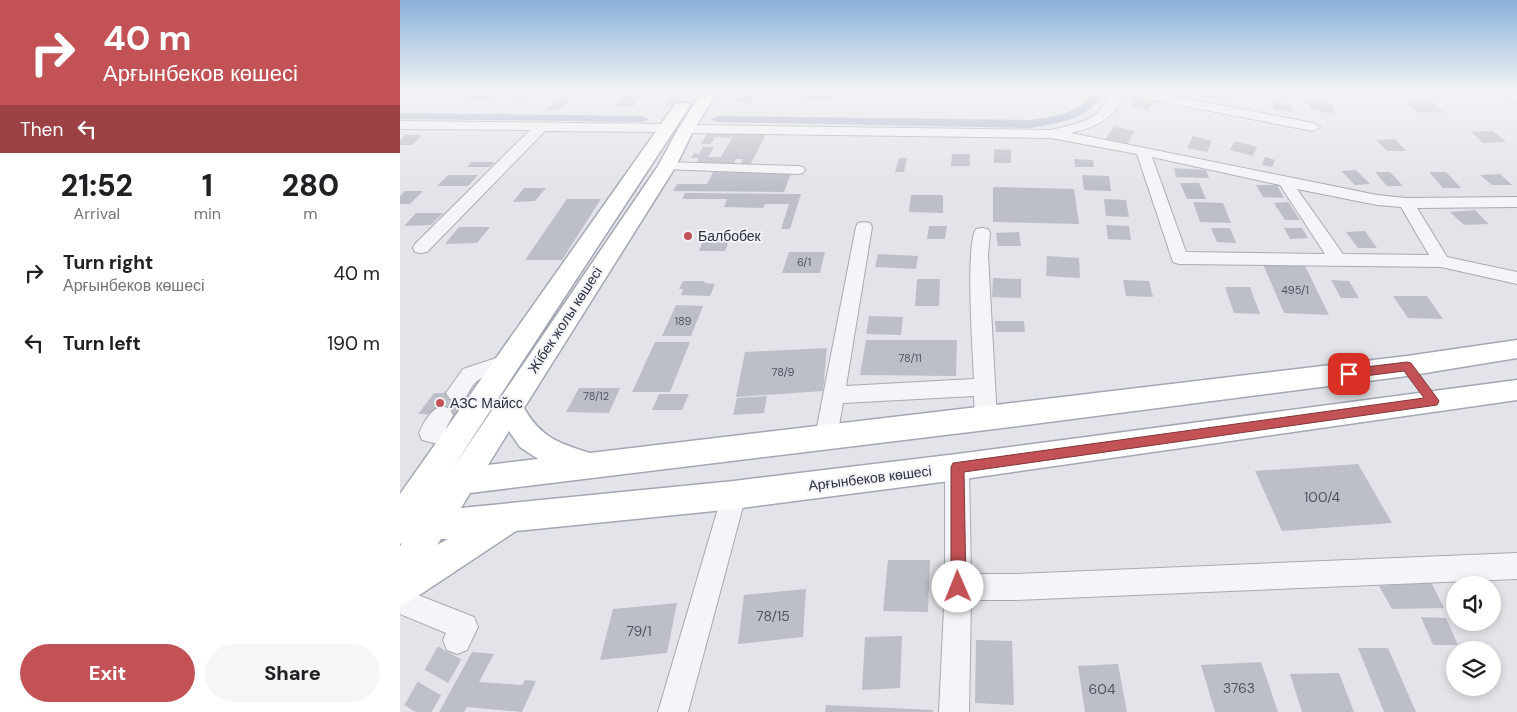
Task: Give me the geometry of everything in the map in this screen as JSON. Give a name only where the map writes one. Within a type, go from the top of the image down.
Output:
[{"type":"main road","name":"Жібек жолы көшесі","points":[[400,575],[509,405],[667,166],[678,123]]},
{"type":"main road","name":"Жібек жолы көшесі","points":[[400,520],[505,363],[680,123]]},
{"type":"main road","points":[[422,486],[986,419],[1407,366],[1517,349]]},
{"type":"main road","points":[[1407,366],[1433,401]]},
{"type":"main road","name":"Арғынбеков көшесі","points":[[400,529],[734,495],[957,467],[1517,390]]},
{"type":"main road","points":[[509,405],[520,427],[533,443],[560,457],[589,466]]},
{"type":"main road","points":[[400,588],[475,539],[518,517]]},
{"type":"street","points":[[1051,134],[1088,123]]},
{"type":"street","points":[[1294,123],[1313,127]]},
{"type":"street","points":[[400,125],[1051,134],[1143,151],[1377,200],[1406,203],[1517,202]]},
{"type":"street","points":[[420,248],[541,126]]},
{"type":"street","points":[[1143,151],[1179,258],[1441,261],[1517,278]]},
{"type":"street","points":[[667,166],[798,170]]},
{"type":"street","points":[[1285,182],[1337,259]]},
{"type":"street","points":[[1406,203],[1441,261]]},
{"type":"street","points":[[826,437],[864,227]]},
{"type":"street","points":[[982,233],[979,255],[986,419]]},
{"type":"street","points":[[457,393],[470,375],[505,363]]},
{"type":"street","points":[[834,395],[984,387]]},
{"type":"street","points":[[442,415],[430,433],[454,438]]},
{"type":"street","points":[[954,712],[958,587],[957,467]]},
{"type":"street","points":[[673,712],[734,495]]},
{"type":"street","points":[[958,587],[1026,586],[1517,566]]},
{"type":"street","points":[[400,601],[464,627],[457,640]]},
{"type":"building","points":[[1114,126],[1135,131],[1127,144],[1106,139]]},
{"type":"building","points":[[1493,131],[1506,142],[1483,143],[1471,132]]},
{"type":"building","points":[[708,132],[734,134],[731,138],[715,137],[711,144],[701,144]]},
{"type":"building","points":[[735,133],[766,134],[750,165],[740,165],[743,159],[736,159],[733,164],[697,162],[699,158],[691,158],[694,153],[699,154],[703,147],[714,147],[708,157],[721,157]]},
{"type":"building","points":[[405,135],[422,135],[412,145],[400,145],[400,140]]},
{"type":"building","points":[[1193,136],[1212,141],[1207,152],[1187,148]]},
{"type":"building","points":[[1395,139],[1406,151],[1387,151],[1376,140]]},
{"type":"building","points":[[1235,141],[1257,147],[1253,156],[1230,150]]},
{"type":"building","points":[[994,149],[1011,150],[1011,163],[994,163]]},
{"type":"building","points":[[952,154],[970,154],[970,166],[951,166]]},
{"type":"building","points":[[1265,157],[1275,160],[1272,167],[1262,165]]},
{"type":"building","points":[[899,158],[907,158],[904,172],[895,172]]},
{"type":"building","points":[[1074,159],[1093,160],[1094,167],[1075,167]]},
{"type":"building","points":[[471,162],[495,162],[490,167],[467,167]]},
{"type":"building","points":[[1174,168],[1206,170],[1209,178],[1176,177]]},
{"type":"building","points":[[1356,170],[1370,184],[1355,185],[1341,171]]},
{"type":"building","points":[[713,172],[791,173],[784,192],[673,191],[677,184],[707,184]]},
{"type":"building","points":[[1375,172],[1390,172],[1403,186],[1387,186]]},
{"type":"building","points":[[1429,172],[1446,172],[1461,188],[1443,188]]},
{"type":"building","points":[[1500,174],[1512,185],[1492,185],[1480,175]]},
{"type":"building","points":[[448,175],[478,175],[468,186],[437,186]]},
{"type":"building","points":[[1082,175],[1109,176],[1111,191],[1084,190]]},
{"type":"building","points":[[1180,183],[1199,183],[1206,199],[1187,199]]},
{"type":"building","points":[[1256,185],[1277,185],[1284,198],[1263,197]]},
{"type":"building","points":[[993,187],[1074,189],[1079,224],[993,222]]},
{"type":"building","points":[[524,188],[546,188],[535,201],[513,202]]},
{"type":"building","points":[[405,191],[423,191],[410,204],[400,204],[400,196]]},
{"type":"building","points":[[685,193],[801,194],[790,229],[781,229],[789,204],[765,204],[763,208],[724,207],[727,199],[682,199]]},
{"type":"building","points":[[911,195],[943,195],[943,213],[909,212]]},
{"type":"building","points":[[567,199],[601,199],[562,260],[525,260]]},
{"type":"building","points":[[1104,199],[1126,200],[1129,217],[1106,216]]},
{"type":"building","points":[[1193,202],[1223,203],[1231,223],[1200,222]]},
{"type":"building","points":[[1288,202],[1300,220],[1285,220],[1274,203]]},
{"type":"building","points":[[1475,210],[1489,224],[1464,225],[1450,212]]},
{"type":"building","points":[[416,213],[443,213],[431,225],[404,226]]},
{"type":"building","points":[[1106,225],[1129,226],[1131,240],[1108,239]]},
{"type":"building","points":[[929,226],[947,226],[945,239],[927,239]]},
{"type":"building","points":[[459,227],[490,227],[477,243],[445,244]]},
{"type":"building","points":[[1211,228],[1230,228],[1236,243],[1217,242]]},
{"type":"building","points":[[1284,228],[1302,228],[1308,238],[1290,239]]},
{"type":"building","points":[[1365,231],[1377,248],[1358,248],[1346,232]]},
{"type":"building","points":[[1019,232],[1021,246],[998,246],[996,233]]},
{"type":"building","points":[[706,233],[732,233],[725,251],[699,251]]},
{"type":"building","points":[[789,252],[825,252],[820,273],[782,273]]},
{"type":"building","points":[[878,254],[918,256],[916,269],[875,267]]},
{"type":"building","points":[[1047,256],[1079,258],[1080,278],[1046,276]]},
{"type":"building","points":[[1263,264],[1305,266],[1329,315],[1284,313]]},
{"type":"building","points":[[993,278],[1021,279],[1021,298],[992,297]]},
{"type":"building","points":[[917,279],[940,279],[939,306],[915,306]]},
{"type":"building","points":[[1123,280],[1149,281],[1153,297],[1126,296]]},
{"type":"building","points":[[1331,280],[1349,281],[1359,298],[1341,298]]},
{"type":"building","points":[[683,281],[705,281],[704,283],[715,284],[710,296],[681,295],[683,289],[679,289]]},
{"type":"building","points":[[1225,287],[1250,287],[1260,314],[1234,313]]},
{"type":"building","points":[[1393,296],[1427,296],[1443,319],[1408,318]]},
{"type":"building","points":[[676,305],[703,306],[691,336],[662,336]]},
{"type":"building","points":[[869,316],[903,317],[901,335],[866,334]]},
{"type":"building","points":[[995,321],[1024,321],[1025,332],[996,332]]},
{"type":"building","points":[[866,340],[957,340],[956,376],[860,375]]},
{"type":"building","points":[[655,342],[690,342],[670,392],[632,392]]},
{"type":"building","points":[[827,348],[823,391],[736,397],[745,352]]},
{"type":"building","points":[[579,388],[620,388],[609,413],[566,412]]},
{"type":"building","points":[[434,393],[460,393],[445,415],[418,414]]},
{"type":"building","points":[[659,394],[689,394],[682,410],[652,410]]},
{"type":"building","points":[[767,396],[764,413],[733,415],[737,398]]},
{"type":"building","points":[[1358,464],[1392,523],[1282,531],[1255,471]]},
{"type":"building","points":[[888,560],[930,560],[928,612],[883,611]]},
{"type":"building","points":[[1431,582],[1444,608],[1392,609],[1379,586]]},
{"type":"building","points":[[806,589],[803,637],[738,644],[744,595]]},
{"type":"building","points":[[677,603],[667,653],[600,660],[613,609]]},
{"type":"building","points":[[1421,617],[1446,618],[1446,631],[1452,631],[1456,641],[1446,641],[1446,645],[1433,645]]},
{"type":"building","points":[[902,636],[900,688],[862,690],[865,637]]},
{"type":"building","points":[[976,640],[1012,641],[1014,705],[975,703]]},
{"type":"building","points":[[1358,648],[1388,648],[1416,712],[1384,712]]},
{"type":"building","points":[[472,652],[494,654],[479,682],[522,685],[525,680],[536,681],[522,712],[467,707],[464,712],[439,712]]},
{"type":"building","points":[[1261,662],[1278,712],[1215,712],[1201,665]]},
{"type":"building","points":[[1118,664],[1127,712],[1085,712],[1078,666]]},
{"type":"building","points":[[1339,673],[1354,712],[1302,712],[1290,674]]},
{"type":"building","points":[[826,705],[933,710],[933,712],[825,712]]},
{"type":"waterway","points":[[982,123],[1034,123]]},
{"type":"tunnel","points":[[442,415],[457,393]]},
{"type":"tunnel","points":[[416,712],[457,640]]},
{"type":"place","name":"Балбобек","points":[[688,236]]},
{"type":"place","name":"АЗС Майсс","points":[[440,403]]},
{"type":"route","points":[[958,587],[957,467],[1433,401],[1407,366],[1349,374]]}]
